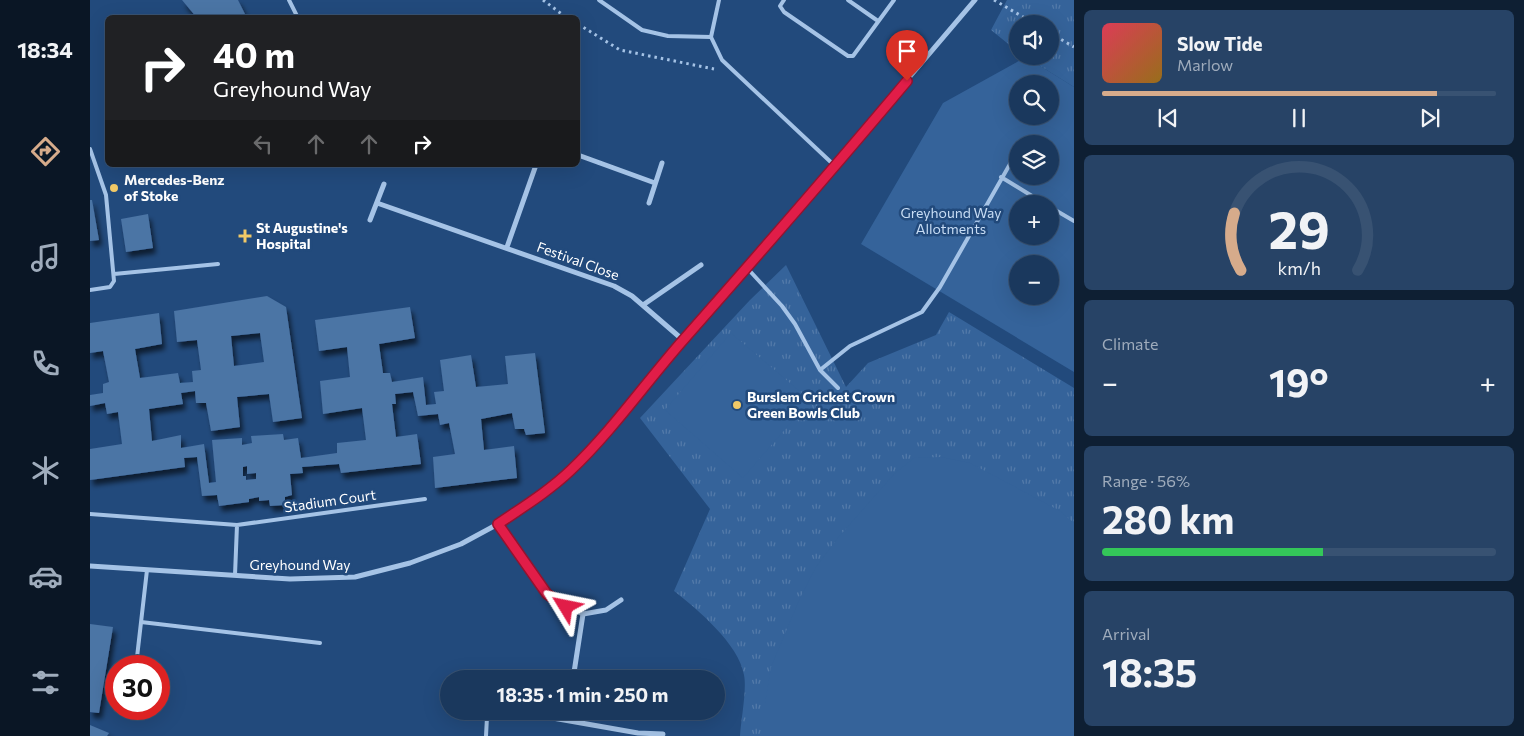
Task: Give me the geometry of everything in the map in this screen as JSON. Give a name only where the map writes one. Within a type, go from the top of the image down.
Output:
[{"type":"street","name":"Greyhound Way","points":[[90,565],[290,579],[355,577],[410,564],[461,544],[498,524],[534,501],[571,470],[610,429],[683,340],[748,269],[975,0]]},
{"type":"street","points":[[580,156],[656,183]]},
{"type":"street","points":[[649,203],[662,163]]},
{"type":"street","points":[[507,248],[535,167]]},
{"type":"street","points":[[370,220],[384,184]]},
{"type":"street","name":"Festival Close","points":[[377,203],[614,286],[643,305],[683,340]]},
{"type":"street","points":[[643,305],[701,265]]},
{"type":"street","points":[[498,524],[547,594],[566,607],[583,614],[606,610],[621,600]]},
{"type":"street","points":[[574,670],[583,614]]},
{"type":"street","points":[[570,720],[638,735],[663,734]]},
{"type":"lane","points":[[289,0],[296,15]]},
{"type":"lane","points":[[599,0],[642,30],[668,36],[711,38]]},
{"type":"lane","points":[[719,0],[711,38],[722,60],[835,166]]},
{"type":"lane","points":[[784,0],[780,6],[784,12],[848,56],[853,56],[894,0]]},
{"type":"lane","points":[[848,0],[878,21]]},
{"type":"lane","points":[[90,149],[106,195],[114,274],[114,281],[110,287],[90,290]]},
{"type":"lane","points":[[820,370],[850,346],[922,312],[940,286],[1009,164]]},
{"type":"lane","points":[[1001,177],[1030,195]]},
{"type":"lane","points":[[1059,212],[1074,221]]},
{"type":"lane","points":[[114,274],[218,264]]},
{"type":"lane","points":[[748,269],[791,318],[820,370],[838,388]]},
{"type":"lane","name":"Stadium Court","points":[[90,514],[237,525],[425,499]]},
{"type":"lane","points":[[235,575],[237,525]]},
{"type":"lane","points":[[137,655],[147,570]]},
{"type":"lane","points":[[141,622],[320,643]]},
{"type":"lane","points":[[486,736],[487,720]]},
{"type":"path","points":[[543,0],[563,15]]},
{"type":"path","points":[[994,0],[1020,15]]},
{"type":"path","points":[[580,25],[620,50],[714,69],[721,76]]},
{"type":"path","points":[[1059,38],[1074,46]]},
{"type":"green space","points":[[1007,0],[1074,0],[1074,87],[1059,78],[1059,75],[1055,75],[1039,65],[1059,65],[1059,15],[1009,15],[1009,45],[991,30]]},
{"type":"green space","name":"Greyhound Way Allotments","points":[[1012,65],[1039,65],[1055,75],[1009,75],[1009,125],[1059,125],[1059,78],[1074,87],[1074,372],[861,244],[943,103]]},
{"type":"green space","points":[[786,265],[846,387],[868,363],[936,335],[949,312],[1074,388],[1074,736],[740,736],[745,681],[740,663],[734,651],[716,628],[674,591],[710,509],[640,418],[750,300]]},
{"type":"green space","name":"Burslem Cricket Crown Green Bowls Club","points":[[731,333],[810,400],[743,478],[665,410]]},
{"type":"green space","points":[[941,457],[970,463],[1060,511],[1074,523],[1074,736],[765,736],[765,703],[771,667],[800,598],[816,567],[837,539],[894,474],[914,458]]},
{"type":"building","points":[[182,0],[238,0],[246,15],[194,15]]},
{"type":"building","points":[[90,200],[92,200],[99,240],[90,241]]},
{"type":"building","points":[[148,214],[153,248],[126,252],[121,219]]},
{"type":"building","points":[[267,296],[286,307],[302,418],[273,422],[269,394],[237,397],[240,427],[211,431],[206,403],[196,403],[195,391],[181,393],[183,404],[149,409],[152,441],[181,435],[181,448],[204,444],[209,483],[216,482],[212,440],[242,438],[242,445],[252,443],[251,436],[283,434],[284,440],[298,438],[301,458],[337,453],[337,443],[366,440],[362,408],[323,414],[320,381],[350,377],[347,347],[319,351],[315,320],[410,307],[415,338],[379,344],[383,373],[390,373],[392,382],[423,377],[426,405],[436,404],[434,392],[444,391],[440,360],[471,355],[476,387],[508,384],[505,356],[535,353],[545,433],[526,435],[524,429],[515,429],[512,413],[481,419],[484,450],[514,446],[517,478],[435,488],[433,457],[455,454],[449,423],[440,425],[438,414],[418,416],[413,392],[395,394],[396,404],[392,404],[396,437],[417,434],[421,464],[341,473],[339,464],[302,467],[303,473],[290,474],[292,495],[285,497],[285,505],[270,506],[269,500],[259,501],[259,497],[249,499],[249,502],[219,506],[217,495],[202,496],[197,457],[184,458],[185,467],[90,480],[90,449],[122,444],[118,412],[107,414],[105,403],[90,406],[90,395],[103,393],[103,384],[109,382],[103,351],[90,353],[90,323],[159,313],[162,344],[135,349],[140,378],[178,373],[180,383],[193,382],[192,371],[201,370],[197,340],[177,342],[174,311]],"holes":[[[260,333],[264,362],[234,366],[231,336]],[[247,466],[247,474],[256,473],[256,479],[246,480],[246,476],[243,476],[243,467]]]},
{"type":"building","points":[[90,624],[113,627],[108,655],[105,655],[105,676],[99,713],[90,712]]},
{"type":"building","points":[[90,725],[109,733],[107,736],[90,736]]},
{"type":"place","name":"Mercedes-Benz of Stoke","points":[[114,188]]},
{"type":"place","name":"St Augustine's Hospital","points":[[245,236]]},
{"type":"place","name":"Burslem Cricket Crown Green Bowls Club","points":[[737,405]]},
{"type":"route","points":[[566,607],[547,594],[531,574],[498,524],[534,501],[571,470],[610,429],[683,340],[748,269],[907,81]]}]
